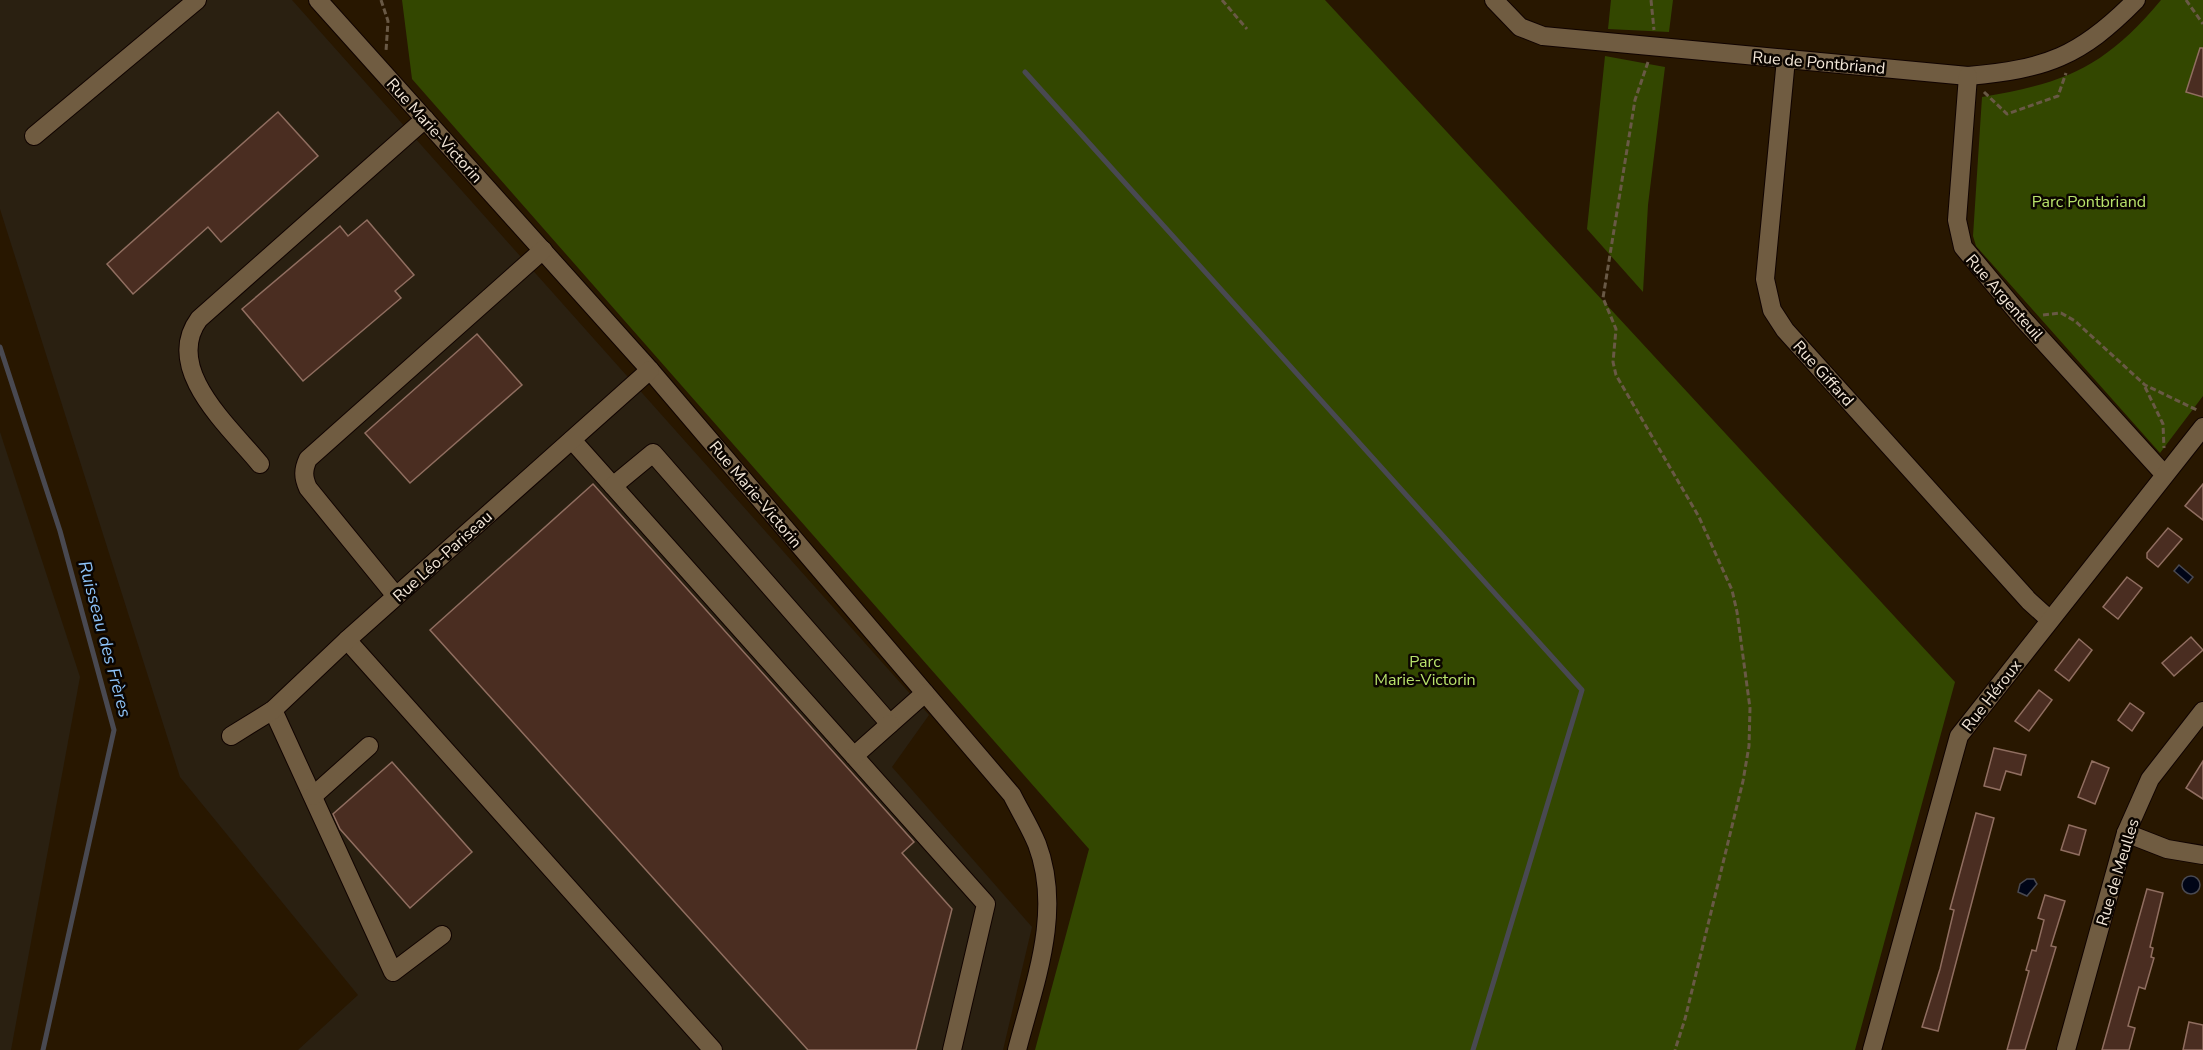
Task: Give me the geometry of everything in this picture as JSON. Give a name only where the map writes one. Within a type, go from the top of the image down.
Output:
[{"type":"street","points":[[34,136],[197,0]]},
{"type":"street","name":"Rue Marie-Victorin","points":[[318,0],[650,370],[1012,795],[1037,845],[1047,892],[1046,940],[1017,1050]]},
{"type":"street","name":"Rue de Pontbriand","points":[[1494,0],[1520,27],[1537,34],[1968,76],[2011,72],[2051,63],[2074,52],[2112,24],[2136,0]]},
{"type":"street","name":"Rue Giffard","points":[[1786,59],[1765,273],[1767,295],[1772,310],[1785,330],[2029,601],[2050,620]]},
{"type":"street","name":"Rue Argenteuil","points":[[1968,76],[1957,210],[1958,234],[1967,254],[2164,474]]},
{"type":"street","points":[[260,464],[197,387],[189,357],[193,328],[199,319],[425,119]]},
{"type":"street","points":[[396,596],[308,488],[304,478],[304,467],[308,459],[543,250]]},
{"type":"street","name":"Rue Léo-Pariseau","points":[[231,736],[273,710],[347,640],[650,370]]},
{"type":"street","name":"Rue Héroux","points":[[1872,1050],[1956,744],[1969,722],[2203,427]]},
{"type":"street","points":[[572,440],[986,904],[952,1050]]},
{"type":"street","points":[[613,486],[653,453],[890,724]]},
{"type":"street","points":[[347,640],[713,1050]]},
{"type":"street","points":[[854,756],[925,693]]},
{"type":"street","points":[[273,710],[393,972],[442,935]]},
{"type":"street","name":"Rue de Meulles","points":[[2066,1050],[2126,833],[2150,779],[2203,711]]},
{"type":"street","points":[[313,796],[369,746]]},
{"type":"street","points":[[2126,833],[2167,849],[2203,855]]},
{"type":"path","points":[[381,0],[388,21],[384,74]]},
{"type":"path","points":[[1222,0],[1246,29]]},
{"type":"path","points":[[1651,0],[1654,29],[1635,100],[1603,298],[1617,335],[1613,362],[1616,375],[1699,517],[1727,578],[1737,612],[1750,708],[1749,746],[1743,781],[1685,1020],[1675,1050]]},
{"type":"path","points":[[2186,0],[2203,23]]},
{"type":"path","points":[[1968,76],[2007,114],[2058,96],[2074,52]]},
{"type":"path","points":[[2023,319],[2061,313],[2075,321],[2145,385],[2203,413]]},
{"type":"path","points":[[2145,385],[2163,424],[2164,474]]},
{"type":"shaded area","points":[[0,0],[292,0],[929,715],[892,767],[1032,927],[1003,1050],[298,1050],[358,995],[180,777],[0,209]]},
{"type":"shaded area","points":[[0,432],[80,677],[11,1050],[0,1050]]},
{"type":"green space","name":"Parc Marie-Victorin","points":[[402,0],[1325,0],[1955,682],[1855,1050],[1035,1050],[1089,849],[412,79]]},
{"type":"green space","points":[[1611,0],[1673,0],[1669,32],[1608,29]]},
{"type":"green space","name":"Parc Pontbriand","points":[[2161,0],[2203,0],[2203,396],[2160,453],[1976,246],[1973,236],[1982,97],[2038,85],[2082,68],[2121,41]]},
{"type":"green space","points":[[1605,56],[1665,67],[1648,205],[1643,292],[1587,229]]},
{"type":"water","points":[[2179,565],[2193,577],[2188,583],[2174,571]]},
{"type":"water","points":[[2191,876],[2198,878],[2200,885],[2198,892],[2191,894],[2184,892],[2182,885],[2184,878]]},
{"type":"water","points":[[2027,879],[2034,879],[2037,884],[2027,896],[2018,892],[2020,884]]},
{"type":"building","points":[[2200,48],[2203,48],[2203,97],[2186,92]]},
{"type":"building","points":[[278,112],[318,156],[221,242],[208,227],[133,294],[107,264]]},
{"type":"building","points":[[367,220],[414,275],[395,291],[401,298],[303,381],[242,309],[340,226],[348,236]]},
{"type":"building","points":[[477,334],[522,385],[410,483],[365,433]]},
{"type":"building","points":[[593,484],[914,842],[902,853],[952,909],[916,1050],[808,1050],[430,630]]},
{"type":"building","points":[[2203,484],[2203,520],[2185,506]]},
{"type":"building","points":[[2168,528],[2182,539],[2158,567],[2147,558],[2147,553]]},
{"type":"building","points":[[2127,577],[2142,588],[2118,619],[2103,607]]},
{"type":"building","points":[[2191,637],[2203,650],[2174,676],[2162,663]]},
{"type":"building","points":[[2079,639],[2092,650],[2069,681],[2055,670]]},
{"type":"building","points":[[2039,690],[2052,700],[2029,731],[2015,721]]},
{"type":"building","points":[[2130,703],[2144,713],[2132,731],[2118,720]]},
{"type":"building","points":[[1994,748],[2026,755],[2021,775],[2006,771],[2000,790],[1984,786]]},
{"type":"building","points":[[2092,761],[2109,768],[2095,804],[2078,797]]},
{"type":"building","points":[[2203,761],[2203,799],[2186,788]]},
{"type":"building","points":[[392,762],[472,852],[410,908],[340,829],[333,814]]},
{"type":"building","points":[[1976,813],[1994,818],[1938,1031],[1922,1027],[1940,969],[1954,910],[1950,909]]},
{"type":"building","points":[[2069,825],[2086,830],[2079,855],[2061,850]]},
{"type":"building","points":[[2147,889],[2163,893],[2150,947],[2153,948],[2151,957],[2154,958],[2145,989],[2139,987],[2128,1026],[2135,1028],[2129,1050],[2102,1050]]},
{"type":"building","points":[[2045,895],[2065,901],[2051,946],[2056,947],[2025,1050],[2007,1050],[2029,971],[2026,970],[2032,950],[2036,951],[2044,920],[2038,918]]},
{"type":"building","points":[[2189,1022],[2203,1025],[2203,1050],[2183,1050]]},
{"type":"waterway","points":[[1025,72],[1582,690],[1473,1050]]},
{"type":"waterway","name":"Ruisseau des Frères","points":[[0,347],[60,531],[114,730],[43,1050]]}]
